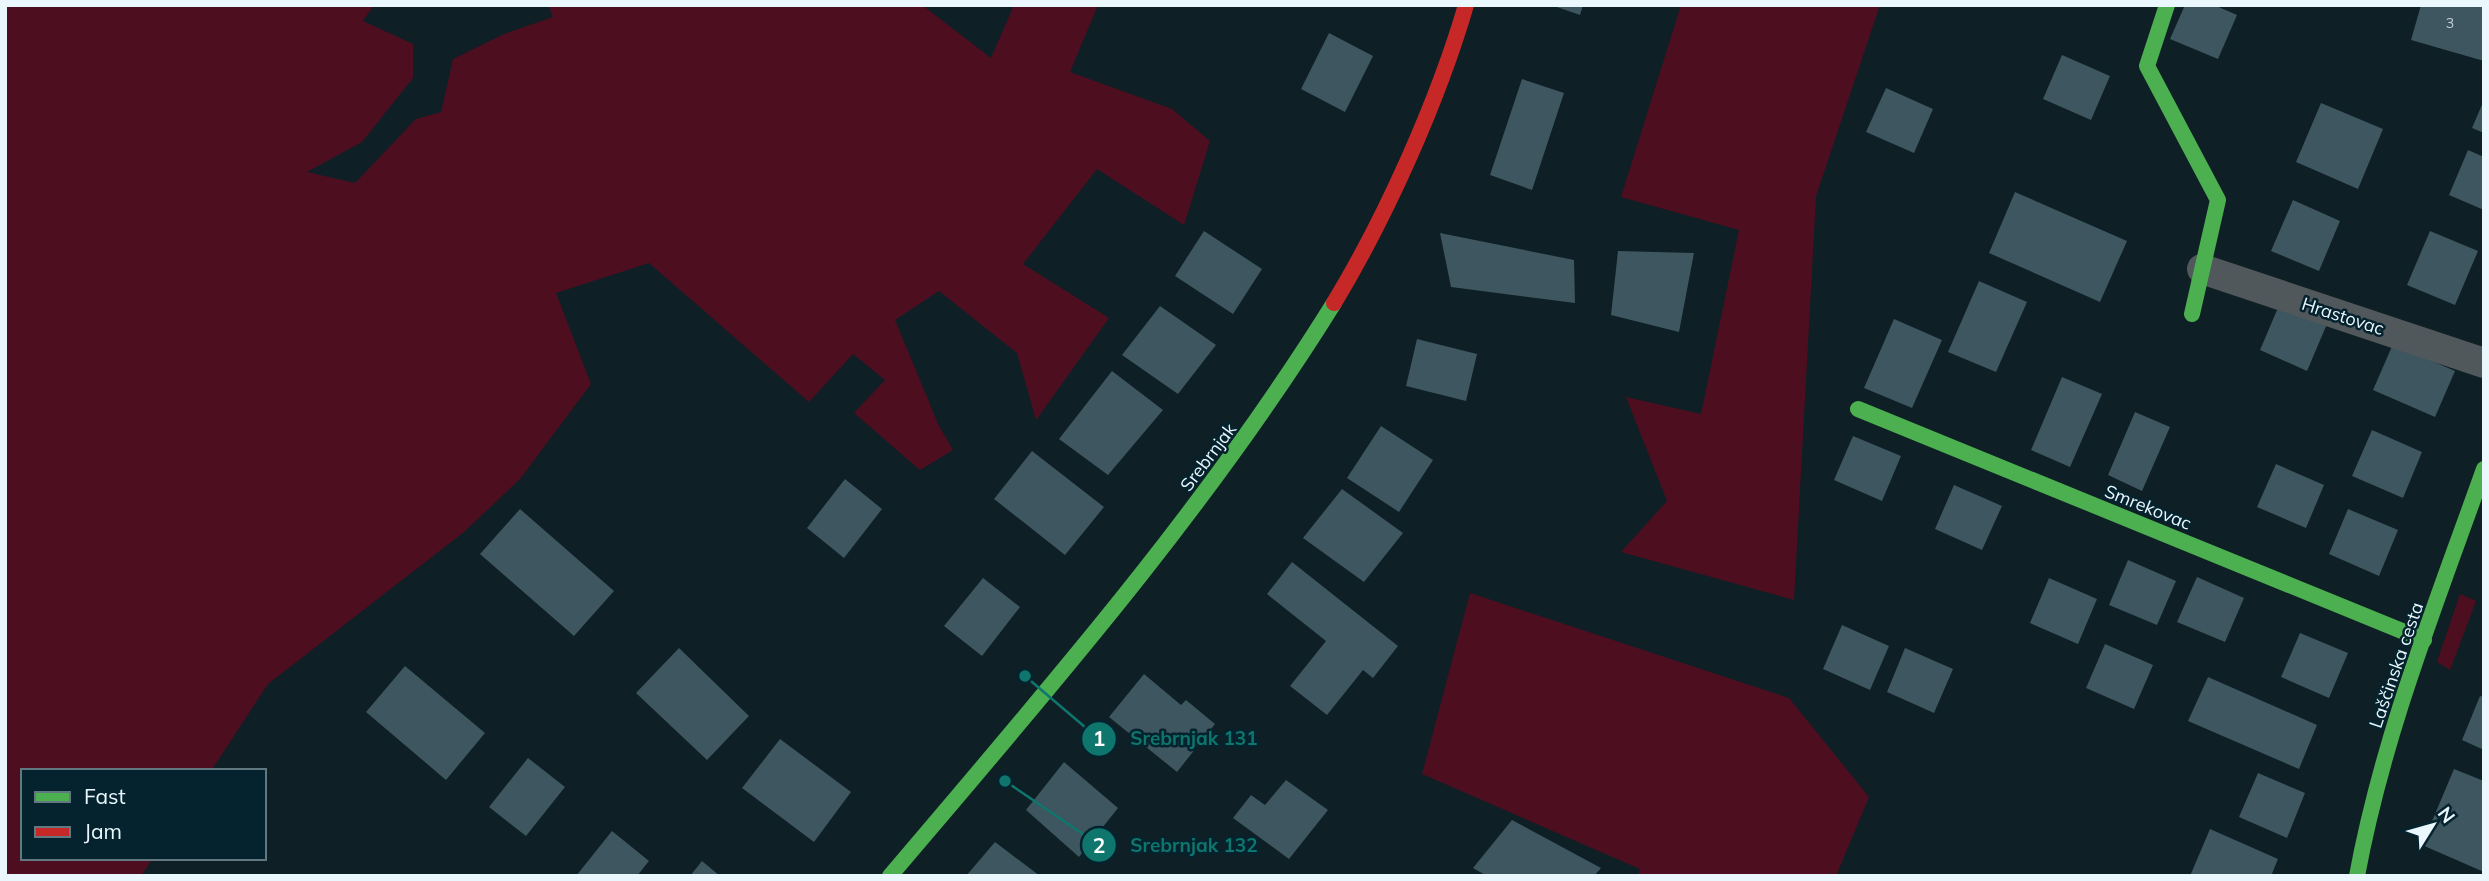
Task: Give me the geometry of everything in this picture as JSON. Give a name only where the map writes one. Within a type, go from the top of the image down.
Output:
[{"type":"main road","name":"Srebrnjak","points":[[890,876],[1179,527],[1278,394],[1338,298],[1380,217],[1447,59],[1466,5]]},
{"type":"main road","points":[[2167,5],[2147,66],[2218,200],[2192,313]]},
{"type":"main road","name":"Smrekovac","points":[[1858,409],[2424,640]]},
{"type":"main road","name":"Laščinska cesta","points":[[2357,876],[2363,835],[2379,775],[2484,470]]},
{"type":"street","name":"Hrastovac","points":[[2202,270],[2484,363]]},
{"type":"shaded area","points":[[5,5],[374,5],[363,21],[413,44],[413,78],[362,142],[307,172],[355,183],[416,119],[441,112],[453,59],[504,34],[553,17],[548,5],[922,5],[991,58],[1014,5],[1098,5],[1070,72],[1172,109],[1210,141],[1184,225],[1097,169],[1023,264],[1109,318],[1036,420],[1017,353],[939,291],[895,320],[939,426],[953,450],[920,470],[854,413],[885,380],[853,354],[809,402],[649,263],[556,293],[591,384],[520,479],[464,532],[268,684],[212,769],[21,769],[21,860],[152,860],[141,876],[5,876]]},
{"type":"shaded area","points":[[1681,5],[1880,5],[1816,196],[1794,600],[1621,552],[1667,501],[1626,397],[1701,414],[1739,230],[1621,197]]},
{"type":"shaded area","points":[[1470,593],[1789,698],[1869,797],[1836,876],[1638,876],[1640,869],[1422,774]]},
{"type":"shaded area","points":[[2460,594],[2476,601],[2450,670],[2437,662]]},
{"type":"building","points":[[1551,5],[1583,5],[1580,15]]},
{"type":"building","points":[[2185,5],[2214,5],[2237,15],[2218,59],[2170,39]]},
{"type":"building","points":[[2421,5],[2484,5],[2484,61],[2411,40]]},
{"type":"building","points":[[1329,33],[1373,56],[1345,112],[1301,89]]},
{"type":"building","points":[[2062,55],[2110,76],[2091,120],[2043,99]]},
{"type":"building","points":[[1522,79],[1564,93],[1532,190],[1490,175]]},
{"type":"building","points":[[1886,88],[1933,109],[1914,153],[1866,132]]},
{"type":"building","points":[[2484,100],[2484,133],[2472,128]]},
{"type":"building","points":[[2321,103],[2383,129],[2358,189],[2296,162]]},
{"type":"building","points":[[2468,150],[2484,157],[2484,210],[2449,195]]},
{"type":"building","points":[[2015,192],[2127,241],[2100,302],[1989,253]]},
{"type":"building","points":[[2293,200],[2340,221],[2319,271],[2271,251]]},
{"type":"building","points":[[1204,231],[1262,269],[1233,314],[1175,276]]},
{"type":"building","points":[[2430,231],[2478,251],[2455,305],[2407,285]]},
{"type":"building","points":[[1440,233],[1574,260],[1575,303],[1451,287]]},
{"type":"building","points":[[1618,251],[1694,253],[1679,332],[1611,315]]},
{"type":"building","points":[[1979,281],[2027,302],[1996,372],[1948,352]]},
{"type":"building","points":[[2280,303],[2327,324],[2307,371],[2260,350]]},
{"type":"building","points":[[1160,306],[1216,345],[1178,394],[1122,355]]},
{"type":"building","points":[[1894,319],[1942,340],[1912,408],[1864,388]]},
{"type":"building","points":[[1417,339],[1477,354],[1466,401],[1406,386]]},
{"type":"building","points":[[2393,344],[2455,371],[2435,417],[2373,390]]},
{"type":"building","points":[[1112,371],[1163,410],[1108,475],[1059,439]]},
{"type":"building","points":[[2062,377],[2102,394],[2070,467],[2031,450]]},
{"type":"building","points":[[2135,412],[2170,427],[2142,491],[2108,475]]},
{"type":"building","points":[[1381,426],[1433,460],[1399,512],[1347,478]]},
{"type":"building","points":[[2372,430],[2422,452],[2403,498],[2352,476]]},
{"type":"building","points":[[1853,436],[1901,456],[1882,501],[1834,480]]},
{"type":"building","points":[[1032,451],[1104,507],[1065,555],[994,499]]},
{"type":"building","points":[[2276,464],[2324,485],[2306,528],[2257,507]]},
{"type":"building","points":[[845,479],[882,509],[844,558],[807,528]]},
{"type":"building","points":[[1954,485],[2002,506],[1982,550],[1935,529]]},
{"type":"building","points":[[1342,489],[1403,533],[1364,582],[1303,538]]},
{"type":"building","points":[[520,509],[614,591],[574,636],[480,554]]},
{"type":"building","points":[[2348,509],[2398,530],[2379,576],[2329,554]]},
{"type":"building","points":[[2128,560],[2176,581],[2157,625],[2109,605]]},
{"type":"building","points":[[1292,562],[1398,646],[1373,678],[1363,670],[1327,715],[1290,686],[1326,641],[1267,594]]},
{"type":"building","points":[[2197,577],[2244,598],[2225,642],[2177,622]]},
{"type":"building","points":[[983,578],[1020,607],[982,656],[944,626]]},
{"type":"building","points":[[2049,578],[2097,599],[2078,644],[2030,623]]},
{"type":"building","points":[[1842,625],[1889,646],[1870,690],[1823,669]]},
{"type":"building","points":[[2300,633],[2348,653],[2329,698],[2281,677]]},
{"type":"building","points":[[2105,644],[2153,665],[2134,709],[2086,688]]},
{"type":"building","points":[[679,648],[749,716],[707,760],[636,693]]},
{"type":"building","points":[[1905,648],[1953,669],[1934,713],[1887,692]]},
{"type":"building","points":[[405,666],[485,733],[446,780],[366,712]]},
{"type":"building","points":[[1144,674],[1181,705],[1186,700],[1215,724],[1177,772],[1109,717]]},
{"type":"building","points":[[2208,677],[2317,725],[2299,769],[2188,721]]},
{"type":"building","points":[[2480,696],[2484,697],[2484,750],[2462,740]]},
{"type":"building","points":[[780,739],[851,792],[814,842],[742,788]]},
{"type":"building","points":[[528,758],[565,787],[526,836],[489,807]]},
{"type":"building","points":[[1064,762],[1118,808],[1079,857],[1026,810]]},
{"type":"building","points":[[2454,769],[2484,781],[2484,872],[2422,845]]},
{"type":"building","points":[[2258,773],[2305,793],[2287,838],[2239,817]]},
{"type":"building","points":[[1286,780],[1328,810],[1289,859],[1233,818],[1251,795],[1265,805]]},
{"type":"building","points":[[1512,820],[1601,868],[1594,876],[1487,876],[1473,868]]},
{"type":"building","points":[[2210,829],[2278,859],[2271,876],[2190,876]]},
{"type":"building","points":[[612,831],[649,861],[637,876],[576,876]]},
{"type":"building","points":[[995,842],[1040,876],[966,876]]},
{"type":"building","points":[[702,861],[720,876],[690,876]]},
{"type":"traffic: fast","points":[[2167,5],[2147,66],[2218,200],[2192,314]]},
{"type":"traffic: fast","points":[[890,876],[1066,668],[1179,526],[1285,379],[1334,303]]},
{"type":"traffic: fast","points":[[1858,409],[2424,640]]},
{"type":"traffic: fast","points":[[2357,876],[2381,772],[2396,721],[2484,469]]},
{"type":"traffic: jam","points":[[1334,303],[1373,234],[1409,158],[1441,80],[1466,5]]},
{"type":"place","name":"Srebrnjak 131","points":[[1025,676]]},
{"type":"place","name":"Srebrnjak 132","points":[[1005,781]]}]
